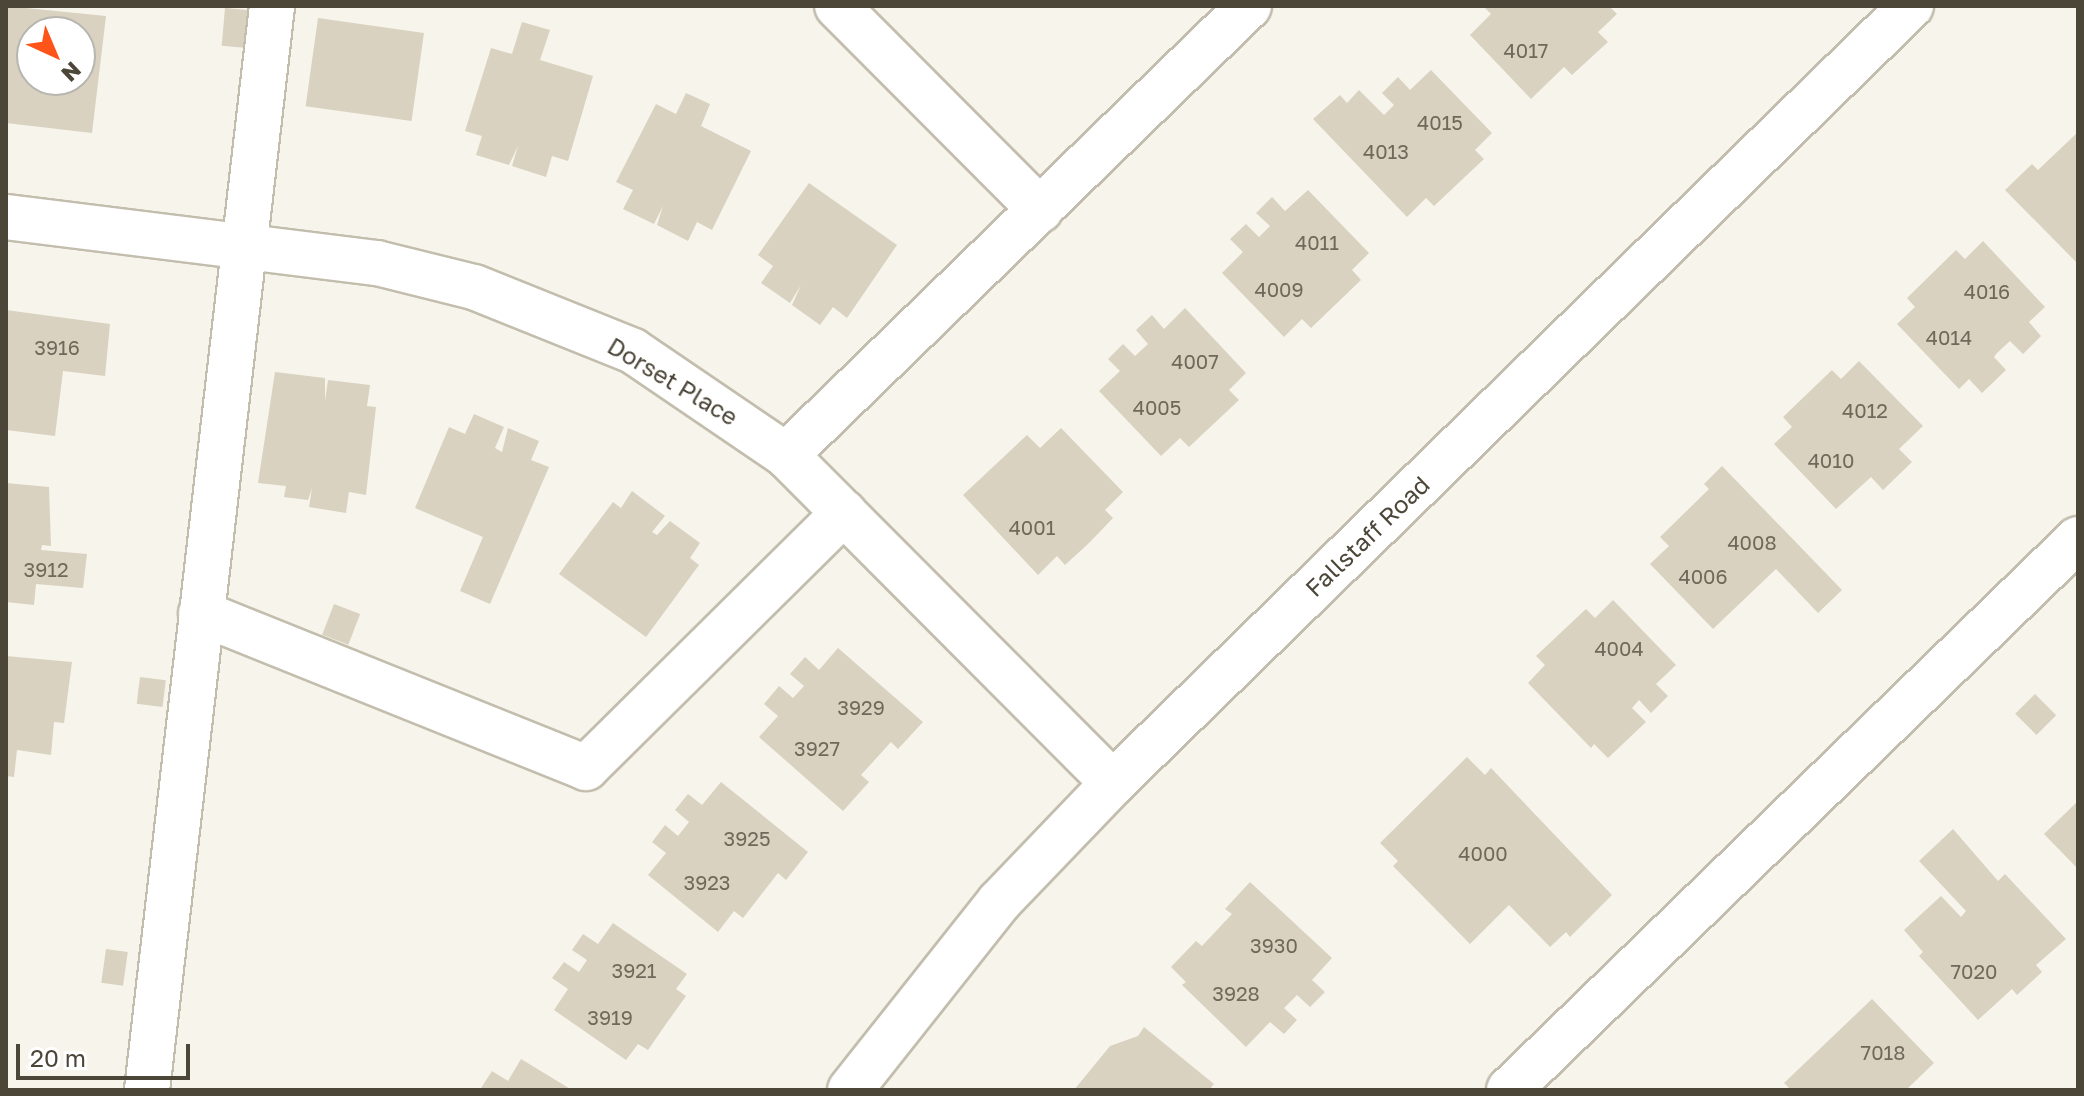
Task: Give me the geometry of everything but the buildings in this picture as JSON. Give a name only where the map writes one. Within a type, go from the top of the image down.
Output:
[{"type":"street","points":[[147,1090],[272,6]]},
{"type":"street","points":[[837,6],[1040,210]]},
{"type":"street","points":[[786,455],[1249,6]]},
{"type":"street","name":"Fallstaff Road","points":[[850,1090],[999,902],[1113,783],[1911,6]]},
{"type":"street","name":"Dorset Place","points":[[6,217],[377,263],[474,287],[560,319],[633,351],[786,455],[1113,783]]},
{"type":"street","points":[[201,613],[586,768],[844,513]]},
{"type":"street","points":[[1509,1090],[2078,539]]}]
